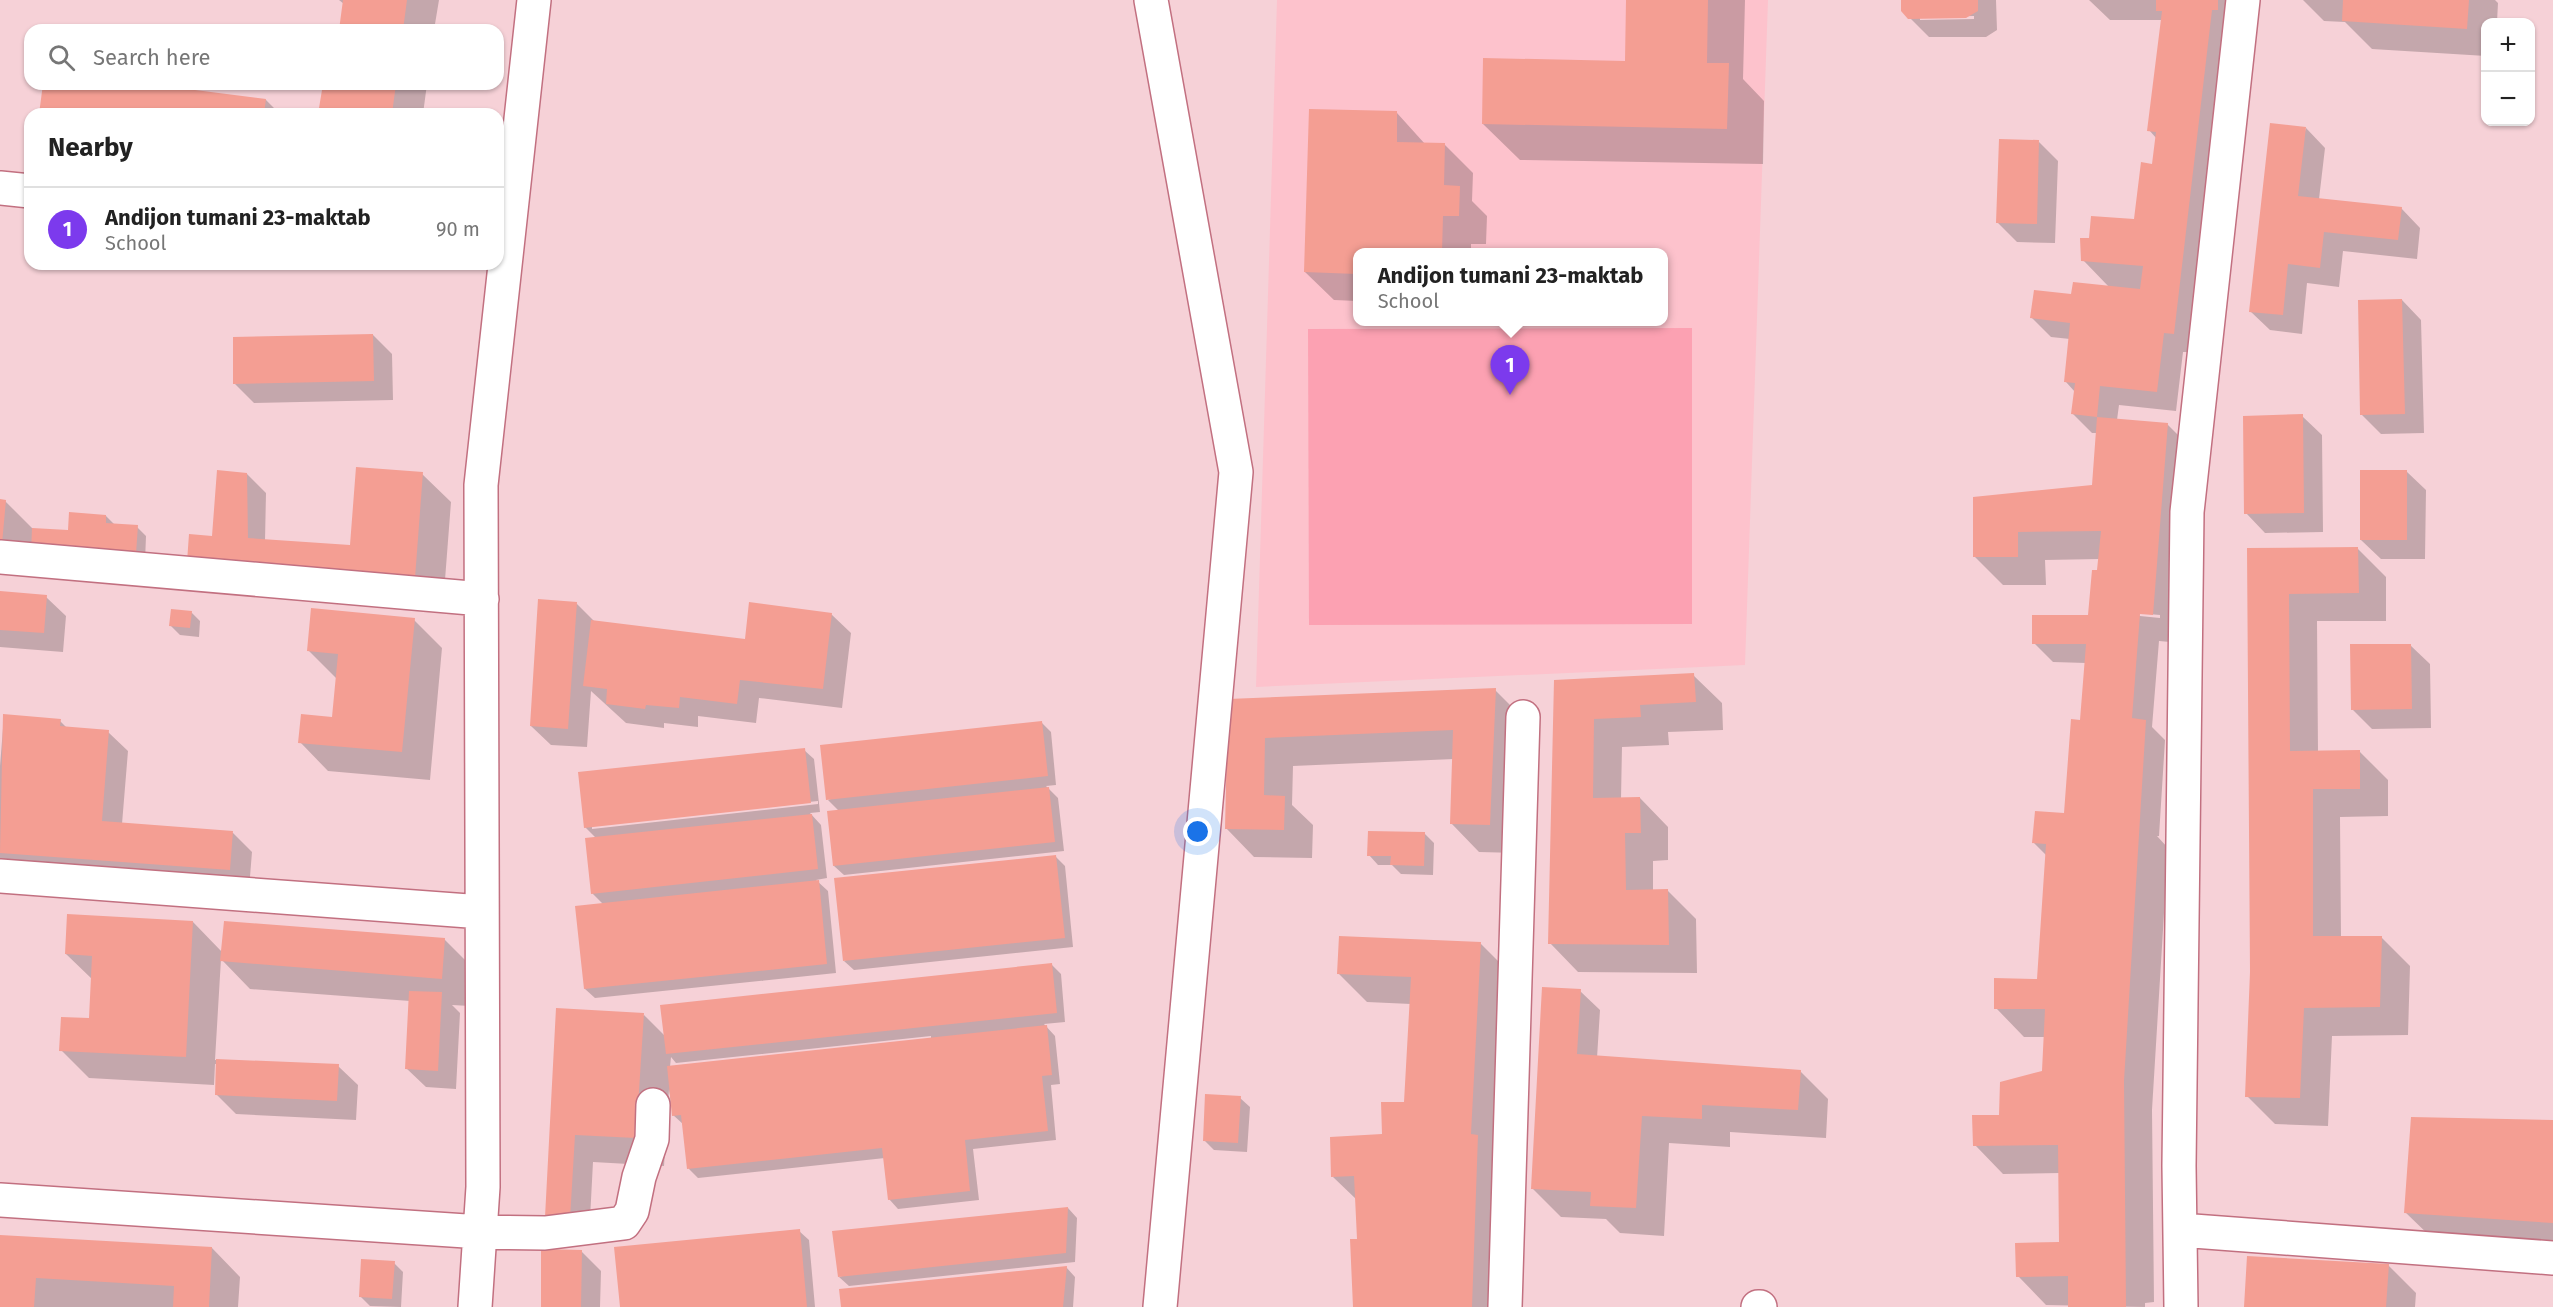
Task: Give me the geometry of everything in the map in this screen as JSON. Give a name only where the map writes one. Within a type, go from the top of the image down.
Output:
[{"type":"street","points":[[504,233],[534,0]]},
{"type":"street","points":[[1151,0],[1236,472],[1160,1307]]},
{"type":"street","points":[[2181,1307],[2187,512],[2243,0]]},
{"type":"street","points":[[0,188],[24,190]]},
{"type":"street","points":[[475,1307],[483,1187],[481,485],[500,270]]},
{"type":"street","points":[[0,557],[482,599]]},
{"type":"street","points":[[1505,1307],[1523,717]]},
{"type":"street","points":[[0,876],[482,912]]},
{"type":"street","points":[[0,1200],[481,1232],[545,1233],[624,1222],[632,1211],[639,1177],[652,1139],[653,1105]]},
{"type":"street","points":[[2180,1230],[2553,1258]]},
{"type":"shaded area","points":[[1277,0],[1768,0],[1745,665],[1256,687]]},
{"type":"shaded area","points":[[1692,328],[1692,624],[1309,625],[1308,329]]},
{"type":"building","points":[[343,0],[407,0],[404,24],[340,24]]},
{"type":"building","points":[[1626,0],[1708,0],[1707,63],[1729,63],[1727,129],[1482,124],[1483,58],[1625,61]]},
{"type":"building","points":[[1901,0],[1978,0],[1978,11],[1966,18],[1908,19],[1901,11]]},
{"type":"building","points":[[2156,0],[2218,0],[2218,10],[2212,10],[2174,334],[2164,333],[2157,392],[2100,386],[2097,417],[2071,414],[2075,383],[2064,382],[2070,323],[2030,318],[2034,290],[2071,294],[2073,282],[2140,289],[2143,266],[2081,261],[2080,238],[2089,238],[2091,216],[2134,219],[2141,162],[2152,164],[2156,132],[2147,131],[2162,11],[2156,11]]},
{"type":"building","points":[[2343,0],[2469,0],[2467,29],[2342,21]]},
{"type":"building","points":[[42,90],[195,90],[266,99],[265,108],[40,108]]},
{"type":"building","points":[[322,90],[395,90],[393,108],[319,108]]},
{"type":"building","points":[[1309,109],[1397,111],[1397,142],[1445,143],[1444,185],[1460,186],[1459,216],[1443,216],[1442,248],[1353,248],[1353,274],[1304,272]]},
{"type":"building","points":[[2270,123],[2306,127],[2298,196],[2402,207],[2398,240],[2324,232],[2320,268],[2288,264],[2283,315],[2249,312]]},
{"type":"building","points":[[1999,139],[2039,140],[2037,224],[1996,223]]},
{"type":"building","points":[[2402,299],[2405,414],[2360,415],[2358,300]]},
{"type":"building","points":[[373,334],[374,381],[233,384],[233,337]]},
{"type":"building","points":[[2303,414],[2304,513],[2244,514],[2243,416]]},
{"type":"building","points":[[2097,417],[2168,423],[2153,615],[2140,614],[2132,718],[2146,720],[2124,1081],[2126,1307],[2068,1307],[2068,1276],[2016,1277],[2015,1243],[2059,1242],[2058,1145],[1973,1146],[1972,1115],[1999,1115],[2000,1082],[2042,1071],[2045,1009],[1994,1009],[1994,978],[2037,979],[2046,844],[2032,843],[2035,811],[2064,813],[2071,719],[2080,720],[2086,644],[2032,644],[2032,615],[2088,615],[2092,570],[2097,570],[2101,531],[2018,532],[2018,557],[1973,557],[1973,497],[2092,485]]},
{"type":"building","points":[[356,467],[423,472],[415,578],[187,562],[189,534],[212,536],[217,470],[247,473],[248,538],[350,545]]},
{"type":"building","points":[[2360,470],[2407,470],[2407,540],[2360,540]]},
{"type":"building","points":[[0,499],[6,500],[2,544],[0,544]]},
{"type":"building","points":[[69,512],[106,515],[106,523],[138,525],[136,554],[31,553],[32,528],[68,530]]},
{"type":"building","points":[[2358,547],[2359,593],[2289,594],[2290,751],[2360,750],[2360,789],[2313,789],[2313,936],[2382,936],[2380,1007],[2304,1008],[2300,1098],[2245,1097],[2250,972],[2247,548]]},
{"type":"building","points":[[0,591],[47,595],[44,633],[0,630]]},
{"type":"building","points":[[538,599],[577,602],[568,729],[530,726]]},
{"type":"building","points":[[749,602],[832,613],[823,689],[740,680],[737,704],[680,697],[679,708],[646,705],[645,709],[606,704],[607,689],[583,686],[591,620],[745,639]]},
{"type":"building","points":[[311,608],[415,618],[402,752],[298,743],[301,714],[332,717],[338,654],[307,651]]},
{"type":"building","points":[[171,609],[192,611],[190,628],[169,626]]},
{"type":"building","points":[[2350,644],[2411,644],[2412,709],[2351,710]]},
{"type":"building","points":[[1694,673],[1696,702],[1640,705],[1641,717],[1594,719],[1593,798],[1640,797],[1641,833],[1625,833],[1626,890],[1668,889],[1669,945],[1548,944],[1554,680]]},
{"type":"building","points":[[1496,688],[1490,825],[1450,824],[1453,730],[1265,738],[1264,795],[1285,796],[1284,830],[1225,829],[1228,699]]},
{"type":"building","points":[[3,714],[61,719],[60,726],[109,730],[102,821],[233,831],[230,870],[0,853]]},
{"type":"building","points":[[1042,721],[1048,776],[826,800],[820,745]]},
{"type":"building","points":[[805,748],[811,803],[584,828],[578,772]]},
{"type":"building","points":[[1049,787],[1055,842],[833,866],[827,811]]},
{"type":"building","points":[[812,814],[818,869],[591,894],[585,838]]},
{"type":"building","points":[[1368,831],[1425,832],[1424,866],[1390,865],[1391,856],[1367,856]]},
{"type":"building","points":[[1056,855],[1065,938],[843,961],[834,878]]},
{"type":"building","points":[[819,880],[827,964],[584,989],[575,906]]},
{"type":"building","points":[[67,914],[193,921],[186,1057],[59,1051],[61,1017],[89,1018],[92,956],[65,954]]},
{"type":"building","points":[[224,921],[445,938],[442,979],[220,961]]},
{"type":"building","points":[[1339,936],[1481,942],[1471,1134],[1478,1135],[1472,1307],[1353,1307],[1350,1239],[1357,1239],[1354,1176],[1331,1177],[1330,1137],[1382,1134],[1381,1102],[1404,1102],[1411,977],[1337,974]]},
{"type":"building","points":[[1052,963],[1057,1013],[666,1054],[660,1005]]},
{"type":"building","points":[[1542,987],[1581,989],[1577,1054],[1801,1070],[1798,1110],[1702,1105],[1702,1119],[1642,1116],[1636,1208],[1590,1206],[1591,1192],[1531,1189]]},
{"type":"building","points":[[409,991],[442,992],[438,1071],[405,1069]]},
{"type":"building","points":[[556,1008],[644,1013],[636,1138],[575,1135],[570,1219],[545,1217]]},
{"type":"building","points":[[1047,1025],[1052,1075],[1042,1076],[1048,1131],[965,1140],[970,1191],[888,1200],[882,1148],[687,1169],[681,1115],[672,1116],[667,1066]]},
{"type":"building","points":[[216,1059],[339,1064],[337,1101],[215,1095]]},
{"type":"building","points":[[1205,1094],[1241,1096],[1238,1143],[1203,1141]]},
{"type":"building","points":[[2411,1117],[2553,1120],[2553,1223],[2404,1213]]},
{"type":"building","points":[[1068,1207],[1066,1253],[838,1277],[832,1231]]},
{"type":"building","points":[[800,1229],[807,1307],[620,1307],[614,1247]]},
{"type":"building","points":[[0,1235],[212,1247],[209,1307],[173,1307],[174,1286],[36,1278],[34,1307],[0,1307]]},
{"type":"building","points":[[541,1249],[582,1250],[581,1307],[541,1307]]},
{"type":"building","points":[[2247,1256],[2389,1264],[2386,1307],[2244,1307]]},
{"type":"building","points":[[361,1259],[395,1261],[392,1299],[359,1297]]},
{"type":"building","points":[[1067,1266],[1063,1307],[841,1307],[839,1289]]},
{"type":"place","name":"Andijon tumani 23-maktab","points":[[1510,395]]}]
